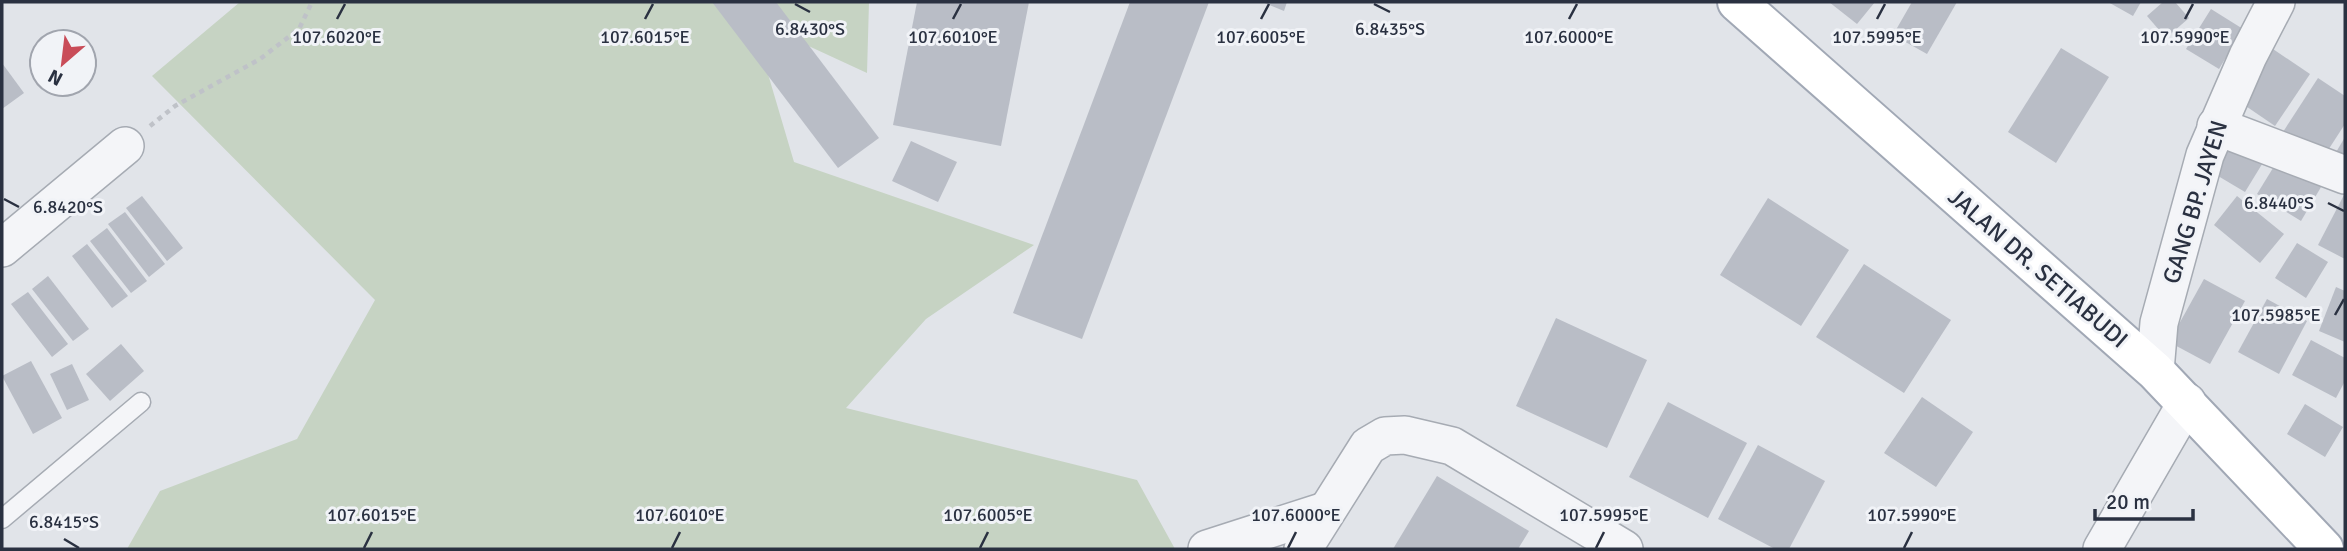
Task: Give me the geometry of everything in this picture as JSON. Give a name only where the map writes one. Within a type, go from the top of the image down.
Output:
[{"type":"main road","name":"JALAN DR. SETIABUDI","points":[[1737,2],[2155,371],[2324,549]]},
{"type":"street","name":"GANG BP. JAYEN","points":[[2155,371],[2159,323],[2205,155],[2216,126],[2276,2]]},
{"type":"street","points":[[2216,126],[2345,175]]},
{"type":"street","points":[[2,248],[125,146]]},
{"type":"street","points":[[2102,549],[2187,402]]},
{"type":"street","points":[[1303,549],[1368,446],[1385,436],[1405,435],[1452,446],[1624,549]]},
{"type":"street","points":[[1207,549],[1325,511]]},
{"type":"lane","points":[[2,519],[141,402]]},
{"type":"path","points":[[125,146],[175,106],[260,59],[299,29],[312,2]]},
{"type":"green space","points":[[240,2],[869,2],[867,73],[752,20],[794,162],[1034,245],[926,319],[846,408],[1137,480],[1175,549],[127,549],[160,491],[297,439],[375,300],[152,76]]},
{"type":"building","points":[[712,2],[776,2],[879,138],[838,168]]},
{"type":"building","points":[[917,2],[1029,2],[1001,146],[893,125]]},
{"type":"building","points":[[1130,2],[1209,2],[1082,339],[1013,313]]},
{"type":"building","points":[[1262,2],[1287,2],[1284,11]]},
{"type":"building","points":[[1829,2],[1875,2],[1857,24]]},
{"type":"building","points":[[1912,2],[1957,2],[1927,54],[1893,35]]},
{"type":"building","points":[[2108,2],[2141,2],[2133,16]]},
{"type":"building","points":[[2163,2],[2175,2],[2189,18],[2166,38],[2147,16]]},
{"type":"building","points":[[2211,9],[2243,29],[2219,69],[2186,49]]},
{"type":"building","points":[[2270,47],[2310,74],[2275,126],[2234,98]]},
{"type":"building","points":[[2061,48],[2109,77],[2056,163],[2008,132]]},
{"type":"building","points":[[2,63],[24,93],[2,109]]},
{"type":"building","points":[[2318,78],[2345,96],[2345,124],[2321,161],[2281,135]]},
{"type":"building","points":[[2235,137],[2267,156],[2245,192],[2213,173]]},
{"type":"building","points":[[2345,137],[2345,160],[2335,154]]},
{"type":"building","points":[[911,141],[957,162],[938,202],[892,181]]},
{"type":"building","points":[[2281,155],[2324,182],[2301,221],[2257,194]]},
{"type":"building","points":[[2345,193],[2345,259],[2318,245]]},
{"type":"building","points":[[142,196],[183,248],[167,261],[126,208]]},
{"type":"building","points":[[2237,196],[2284,234],[2260,263],[2214,225]]},
{"type":"building","points":[[1768,198],[1849,250],[1801,326],[1720,275]]},
{"type":"building","points":[[125,212],[165,264],[149,277],[108,224]]},
{"type":"building","points":[[107,228],[147,281],[131,293],[90,241]]},
{"type":"building","points":[[2297,243],[2328,262],[2306,298],[2275,278]]},
{"type":"building","points":[[87,244],[128,296],[112,308],[72,256]]},
{"type":"building","points":[[1864,264],[1951,320],[1904,393],[1816,337]]},
{"type":"building","points":[[48,276],[89,329],[73,341],[32,289]]},
{"type":"building","points":[[2204,279],[2245,301],[2210,364],[2169,342]]},
{"type":"building","points":[[2336,287],[2345,291],[2345,342],[2319,331]]},
{"type":"building","points":[[28,292],[68,344],[52,357],[11,304]]},
{"type":"building","points":[[2267,299],[2307,321],[2279,374],[2238,352]]},
{"type":"building","points":[[1556,318],[1647,360],[1607,448],[1516,406]]},
{"type":"building","points":[[2311,340],[2345,358],[2345,381],[2336,398],[2292,375]]},
{"type":"building","points":[[121,344],[144,371],[110,401],[86,374]]},
{"type":"building","points":[[31,361],[62,418],[33,434],[2,376]]},
{"type":"building","points":[[72,364],[89,400],[67,410],[50,374]]},
{"type":"building","points":[[1922,397],[1973,432],[1936,487],[1884,453]]},
{"type":"building","points":[[1668,402],[1747,443],[1708,518],[1629,477]]},
{"type":"building","points":[[2305,404],[2343,427],[2325,457],[2287,434]]},
{"type":"building","points":[[1758,445],[1825,481],[1789,549],[1775,549],[1718,519]]},
{"type":"building","points":[[1437,476],[1529,531],[1518,549],[1393,549]]}]
